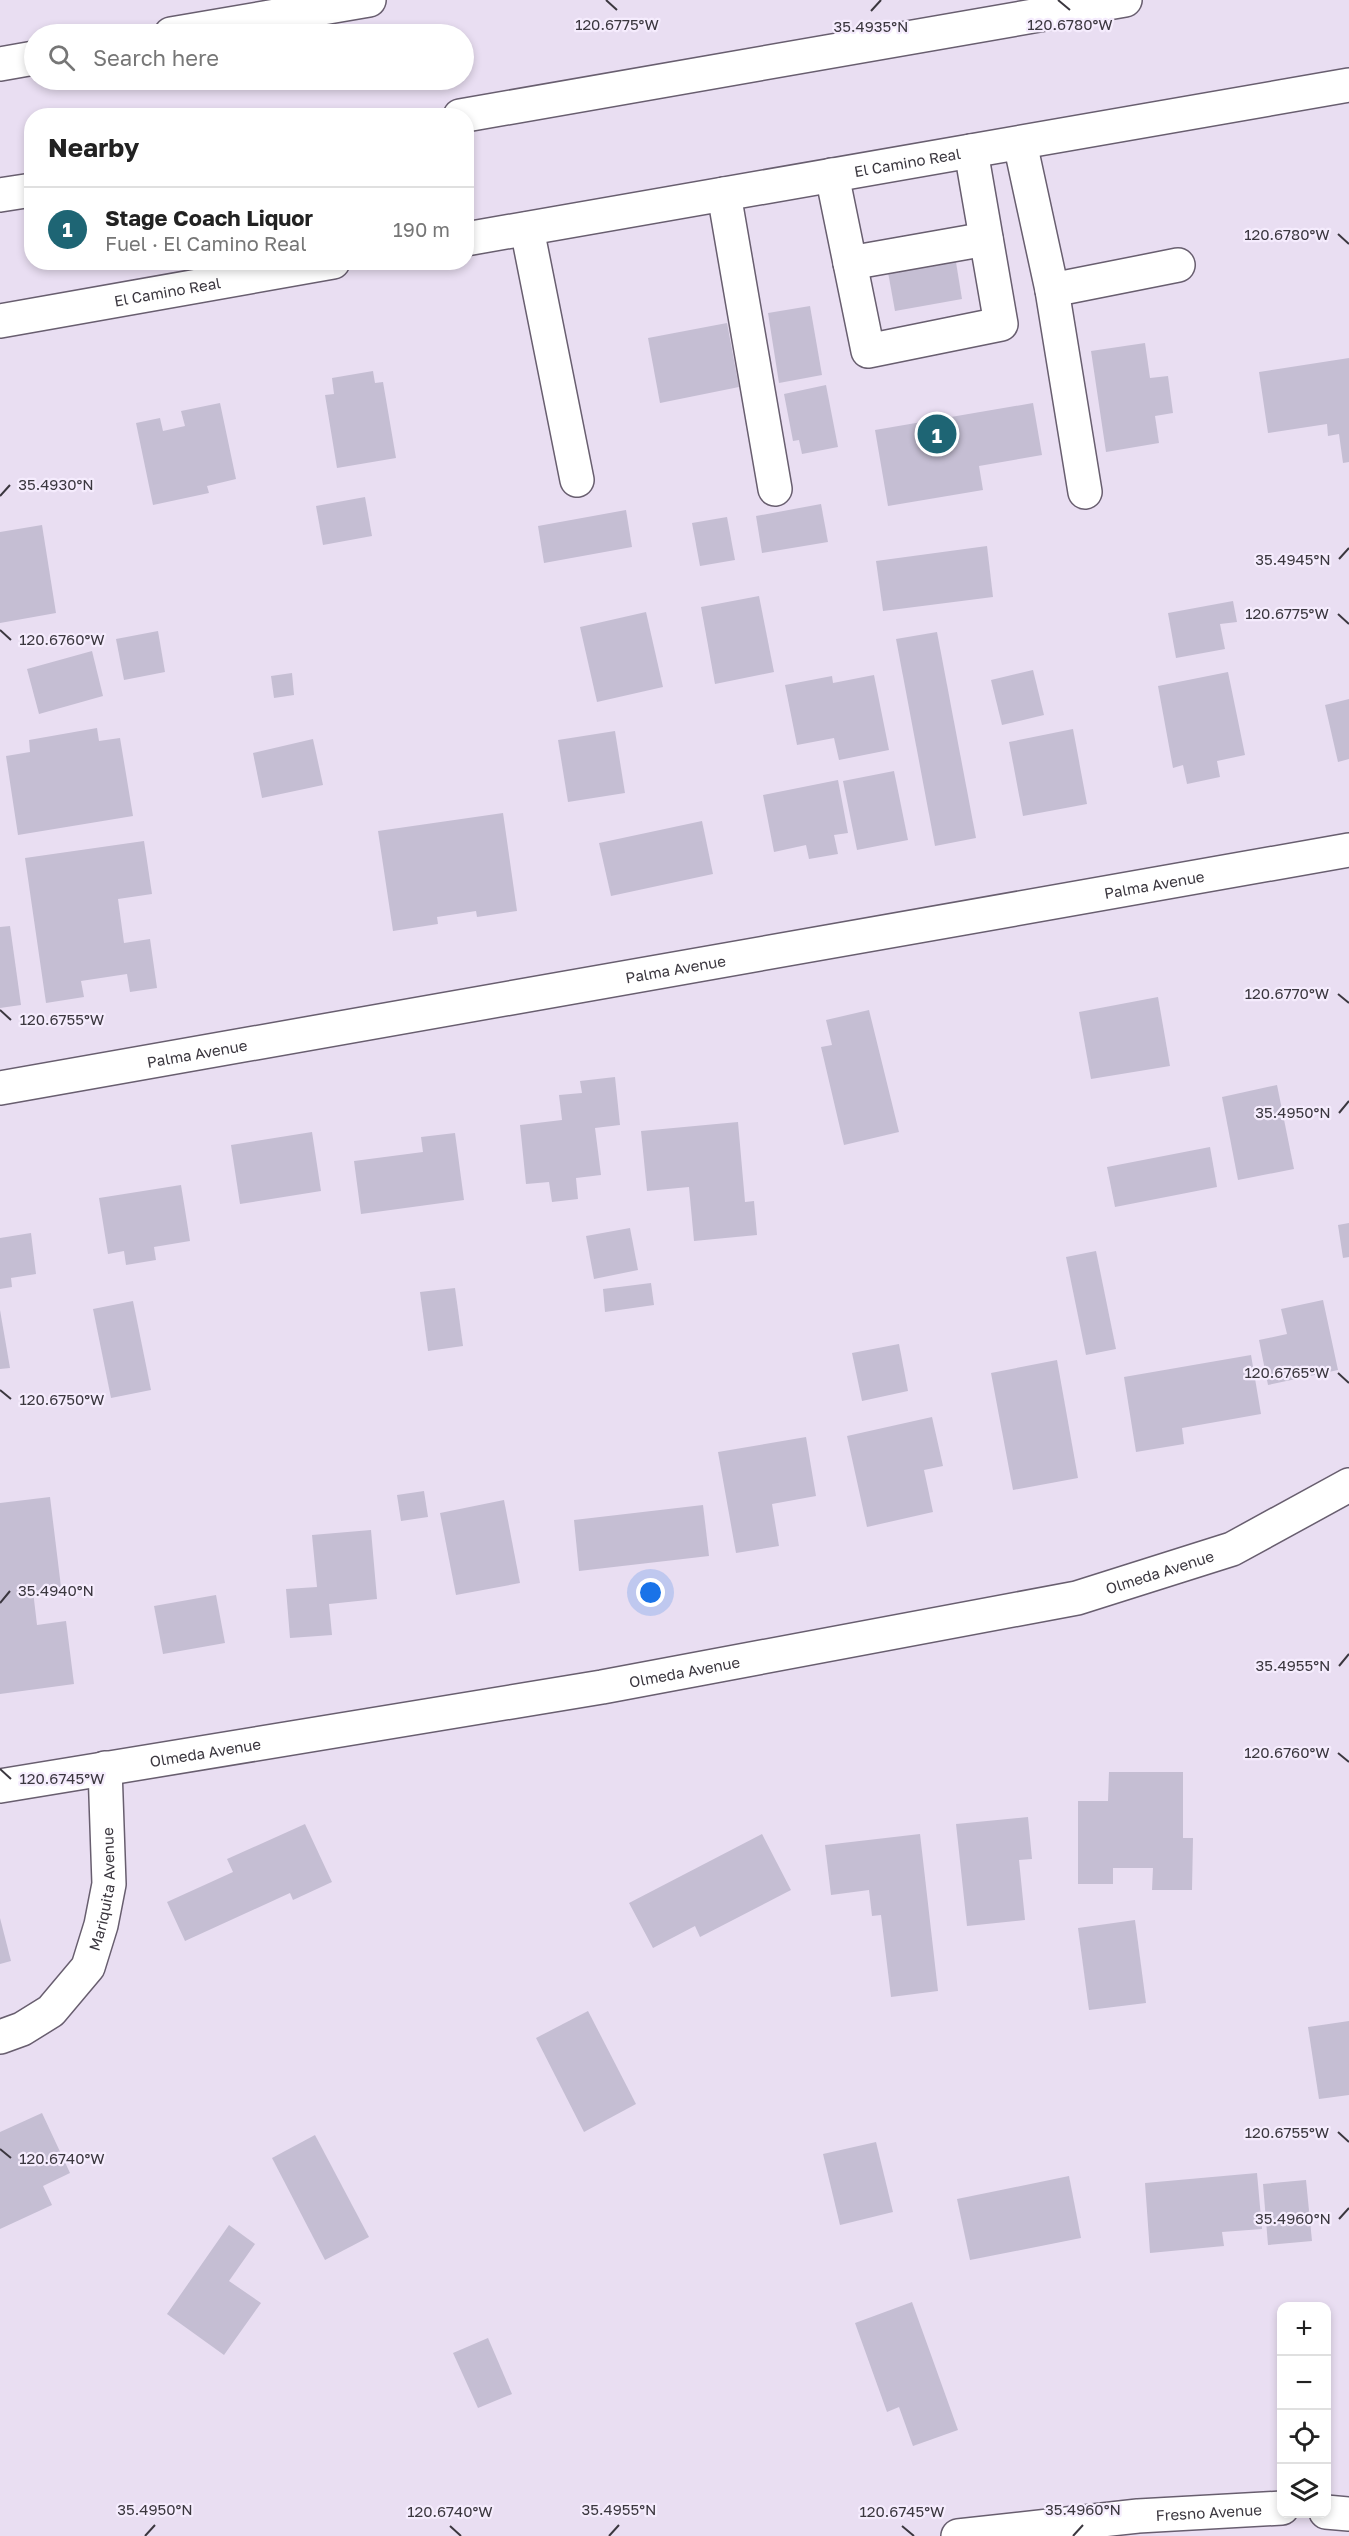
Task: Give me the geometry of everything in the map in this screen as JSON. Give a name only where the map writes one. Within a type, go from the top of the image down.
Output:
[{"type":"main road","points":[[229,24],[369,0]]},
{"type":"main road","points":[[474,114],[1125,0]]},
{"type":"main road","points":[[0,64],[24,60]]},
{"type":"main road","name":"El Camino Real","points":[[474,238],[1349,85]]},
{"type":"main road","points":[[1020,143],[1052,290],[1085,492]]},
{"type":"main road","points":[[832,175],[868,351],[1001,324],[971,151]]},
{"type":"main road","points":[[0,195],[24,191]]},
{"type":"main road","points":[[724,194],[775,489]]},
{"type":"main road","points":[[527,229],[577,480]]},
{"type":"main road","points":[[850,263],[986,239]]},
{"type":"main road","points":[[1052,290],[1178,265]]},
{"type":"main road","name":"El Camino Real","points":[[0,321],[288,270]]},
{"type":"main road","name":"Palma Avenue","points":[[0,1088],[1349,850]]},
{"type":"main road","name":"Olmeda Avenue","points":[[0,1786],[602,1687],[1077,1598],[1232,1549],[1349,1485]]},
{"type":"main road","name":"Mariquita Avenue","points":[[0,2037],[22,2029],[51,2011],[88,1967],[101,1925],[109,1884],[105,1768]]},
{"type":"main road","name":"Fresno Avenue","points":[[958,2536],[1138,2516],[1277,2508]]},
{"type":"main road","points":[[1331,2512],[1349,2514]]},
{"type":"building","points":[[954,250],[962,299],[895,311],[886,261]]},
{"type":"building","points":[[810,306],[822,375],[779,383],[768,313]]},
{"type":"building","points":[[727,323],[739,387],[660,403],[648,338]]},
{"type":"building","points":[[1145,343],[1150,378],[1168,376],[1173,413],[1155,416],[1159,443],[1106,452],[1091,351]]},
{"type":"building","points":[[1349,358],[1349,462],[1343,463],[1339,434],[1328,436],[1327,424],[1268,433],[1259,372]]},
{"type":"building","points":[[373,371],[375,383],[383,382],[396,458],[337,468],[325,395],[334,394],[332,378]]},
{"type":"building","points":[[826,385],[838,447],[802,454],[799,440],[793,441],[784,394]]},
{"type":"building","points":[[220,403],[236,479],[207,486],[209,493],[153,505],[136,423],[160,418],[163,431],[185,426],[181,411]]},
{"type":"building","points":[[1033,403],[1042,455],[979,466],[983,490],[888,506],[875,430]]},
{"type":"building","points":[[365,497],[372,536],[323,545],[316,506]]},
{"type":"building","points":[[821,504],[828,542],[762,553],[756,516]]},
{"type":"building","points":[[626,510],[632,547],[544,563],[538,526]]},
{"type":"building","points":[[727,517],[735,560],[700,566],[692,523]]},
{"type":"building","points":[[42,525],[56,613],[0,623],[0,532]]},
{"type":"building","points":[[987,546],[993,597],[883,611],[876,561]]},
{"type":"building","points":[[759,596],[774,672],[715,684],[701,607]]},
{"type":"building","points":[[1233,601],[1237,622],[1220,624],[1225,649],[1176,658],[1168,613]]},
{"type":"building","points":[[646,612],[663,687],[597,702],[580,627]]},
{"type":"building","points":[[158,631],[165,672],[124,680],[116,639]]},
{"type":"building","points":[[937,632],[976,838],[935,846],[896,639]]},
{"type":"building","points":[[92,651],[103,696],[39,714],[27,669]]},
{"type":"building","points":[[1033,670],[1044,715],[1002,725],[991,680]]},
{"type":"building","points":[[1228,672],[1245,755],[1217,761],[1220,777],[1187,784],[1183,765],[1173,768],[1158,686]]},
{"type":"building","points":[[292,673],[294,695],[274,698],[271,676]]},
{"type":"building","points":[[874,675],[889,750],[839,760],[834,738],[797,745],[785,685],[832,676],[833,683]]},
{"type":"building","points":[[1349,699],[1349,759],[1338,762],[1325,705]]},
{"type":"building","points":[[97,728],[99,741],[120,738],[133,816],[18,835],[6,756],[30,752],[29,740]]},
{"type":"building","points":[[1073,729],[1087,804],[1023,816],[1009,742]]},
{"type":"building","points":[[615,731],[625,793],[568,802],[558,740]]},
{"type":"building","points":[[313,739],[323,785],[262,798],[253,753]]},
{"type":"building","points":[[894,771],[908,840],[857,850],[843,781]]},
{"type":"building","points":[[838,780],[848,833],[834,835],[838,854],[809,859],[806,845],[774,852],[763,795]]},
{"type":"building","points":[[503,813],[517,911],[477,917],[476,911],[437,917],[438,924],[393,931],[378,831]]},
{"type":"building","points":[[702,821],[713,874],[611,896],[599,843]]},
{"type":"building","points":[[144,841],[152,894],[118,899],[124,943],[150,939],[157,988],[130,992],[127,974],[81,981],[84,997],[46,1003],[25,858]]},
{"type":"building","points":[[10,926],[21,1005],[0,1008],[0,927]]},
{"type":"building","points":[[1158,997],[1170,1066],[1091,1079],[1079,1012]]},
{"type":"building","points":[[869,1010],[899,1132],[844,1145],[821,1047],[832,1045],[826,1020]]},
{"type":"building","points":[[615,1077],[620,1125],[595,1128],[601,1175],[576,1178],[578,1199],[552,1202],[549,1182],[526,1184],[520,1125],[562,1120],[559,1095],[582,1093],[580,1081]]},
{"type":"building","points":[[1277,1085],[1294,1169],[1238,1180],[1222,1097]]},
{"type":"building","points":[[738,1122],[745,1202],[754,1201],[757,1235],[694,1241],[689,1187],[647,1191],[641,1131]]},
{"type":"building","points":[[312,1132],[321,1191],[240,1204],[231,1145]]},
{"type":"building","points":[[455,1133],[464,1200],[361,1214],[354,1161],[423,1152],[421,1137]]},
{"type":"building","points":[[1210,1147],[1217,1187],[1115,1207],[1107,1167]]},
{"type":"building","points":[[181,1185],[190,1241],[154,1247],[156,1260],[126,1265],[124,1251],[108,1254],[99,1198]]},
{"type":"building","points":[[1349,1223],[1349,1257],[1343,1258],[1338,1225]]},
{"type":"building","points":[[630,1228],[638,1270],[594,1279],[586,1236]]},
{"type":"building","points":[[31,1233],[36,1274],[11,1278],[12,1287],[0,1289],[0,1238]]},
{"type":"building","points":[[1096,1251],[1116,1349],[1086,1355],[1066,1257]]},
{"type":"building","points":[[651,1283],[654,1305],[605,1312],[603,1289]]},
{"type":"building","points":[[455,1288],[463,1346],[428,1351],[420,1292]]},
{"type":"building","points":[[1323,1300],[1338,1370],[1268,1385],[1259,1340],[1287,1334],[1281,1309]]},
{"type":"building","points":[[133,1301],[151,1390],[111,1398],[93,1309]]},
{"type":"building","points":[[0,1310],[10,1368],[0,1369]]},
{"type":"building","points":[[899,1344],[908,1391],[862,1401],[852,1353]]},
{"type":"building","points":[[1251,1355],[1261,1414],[1182,1428],[1184,1444],[1136,1452],[1124,1377]]},
{"type":"building","points":[[1057,1360],[1078,1478],[1013,1490],[991,1373]]},
{"type":"building","points":[[932,1417],[943,1466],[924,1470],[933,1512],[867,1527],[847,1436]]},
{"type":"building","points":[[806,1437],[816,1496],[772,1504],[779,1546],[736,1553],[718,1452]]},
{"type":"building","points":[[424,1491],[428,1517],[401,1521],[397,1495]]},
{"type":"building","points":[[50,1497],[61,1587],[33,1591],[37,1625],[66,1621],[74,1684],[0,1694],[0,1503]]},
{"type":"building","points":[[504,1500],[520,1583],[456,1595],[440,1513]]},
{"type":"building","points":[[703,1505],[709,1556],[579,1571],[574,1520]]},
{"type":"building","points":[[371,1530],[377,1599],[329,1604],[332,1635],[290,1638],[286,1589],[317,1587],[312,1535]]},
{"type":"building","points":[[216,1595],[225,1643],[163,1654],[154,1606]]},
{"type":"building","points":[[1109,1772],[1183,1772],[1183,1838],[1193,1838],[1192,1890],[1152,1890],[1153,1868],[1113,1868],[1113,1884],[1078,1884],[1078,1801],[1108,1801]]},
{"type":"building","points":[[1028,1817],[1032,1859],[1019,1860],[1025,1920],[967,1926],[956,1824]]},
{"type":"building","points":[[305,1824],[332,1882],[293,1900],[290,1893],[185,1941],[167,1902],[233,1872],[227,1859]]},
{"type":"building","points":[[762,1834],[791,1890],[700,1937],[695,1926],[653,1948],[629,1903]]},
{"type":"building","points":[[920,1834],[938,1991],[891,1997],[881,1915],[872,1916],[869,1890],[831,1895],[825,1845]]},
{"type":"building","points":[[0,1918],[11,1961],[0,1964]]},
{"type":"building","points":[[1135,1920],[1146,2003],[1089,2010],[1078,1928]]},
{"type":"building","points":[[588,2011],[636,2104],[584,2132],[536,2038]]},
{"type":"building","points":[[1349,2021],[1349,2095],[1319,2099],[1308,2027]]},
{"type":"building","points":[[42,2113],[70,2173],[43,2186],[52,2205],[0,2229],[0,2132]]},
{"type":"building","points":[[315,2135],[369,2237],[325,2260],[272,2158]]},
{"type":"building","points":[[876,2142],[893,2212],[840,2225],[823,2154]]},
{"type":"building","points":[[1257,2173],[1262,2229],[1222,2232],[1224,2246],[1150,2253],[1145,2183]]},
{"type":"building","points":[[1069,2176],[1081,2238],[970,2260],[957,2199]]},
{"type":"building","points":[[1306,2180],[1312,2241],[1268,2245],[1263,2184]]},
{"type":"building","points":[[229,2225],[255,2244],[229,2281],[261,2303],[224,2355],[167,2314]]},
{"type":"building","points":[[912,2302],[958,2430],[913,2446],[899,2407],[887,2412],[855,2323]]},
{"type":"building","points":[[488,2338],[512,2394],[478,2408],[453,2353]]},
{"type":"place","name":"Stage Coach Liquor","points":[[937,434]]}]
